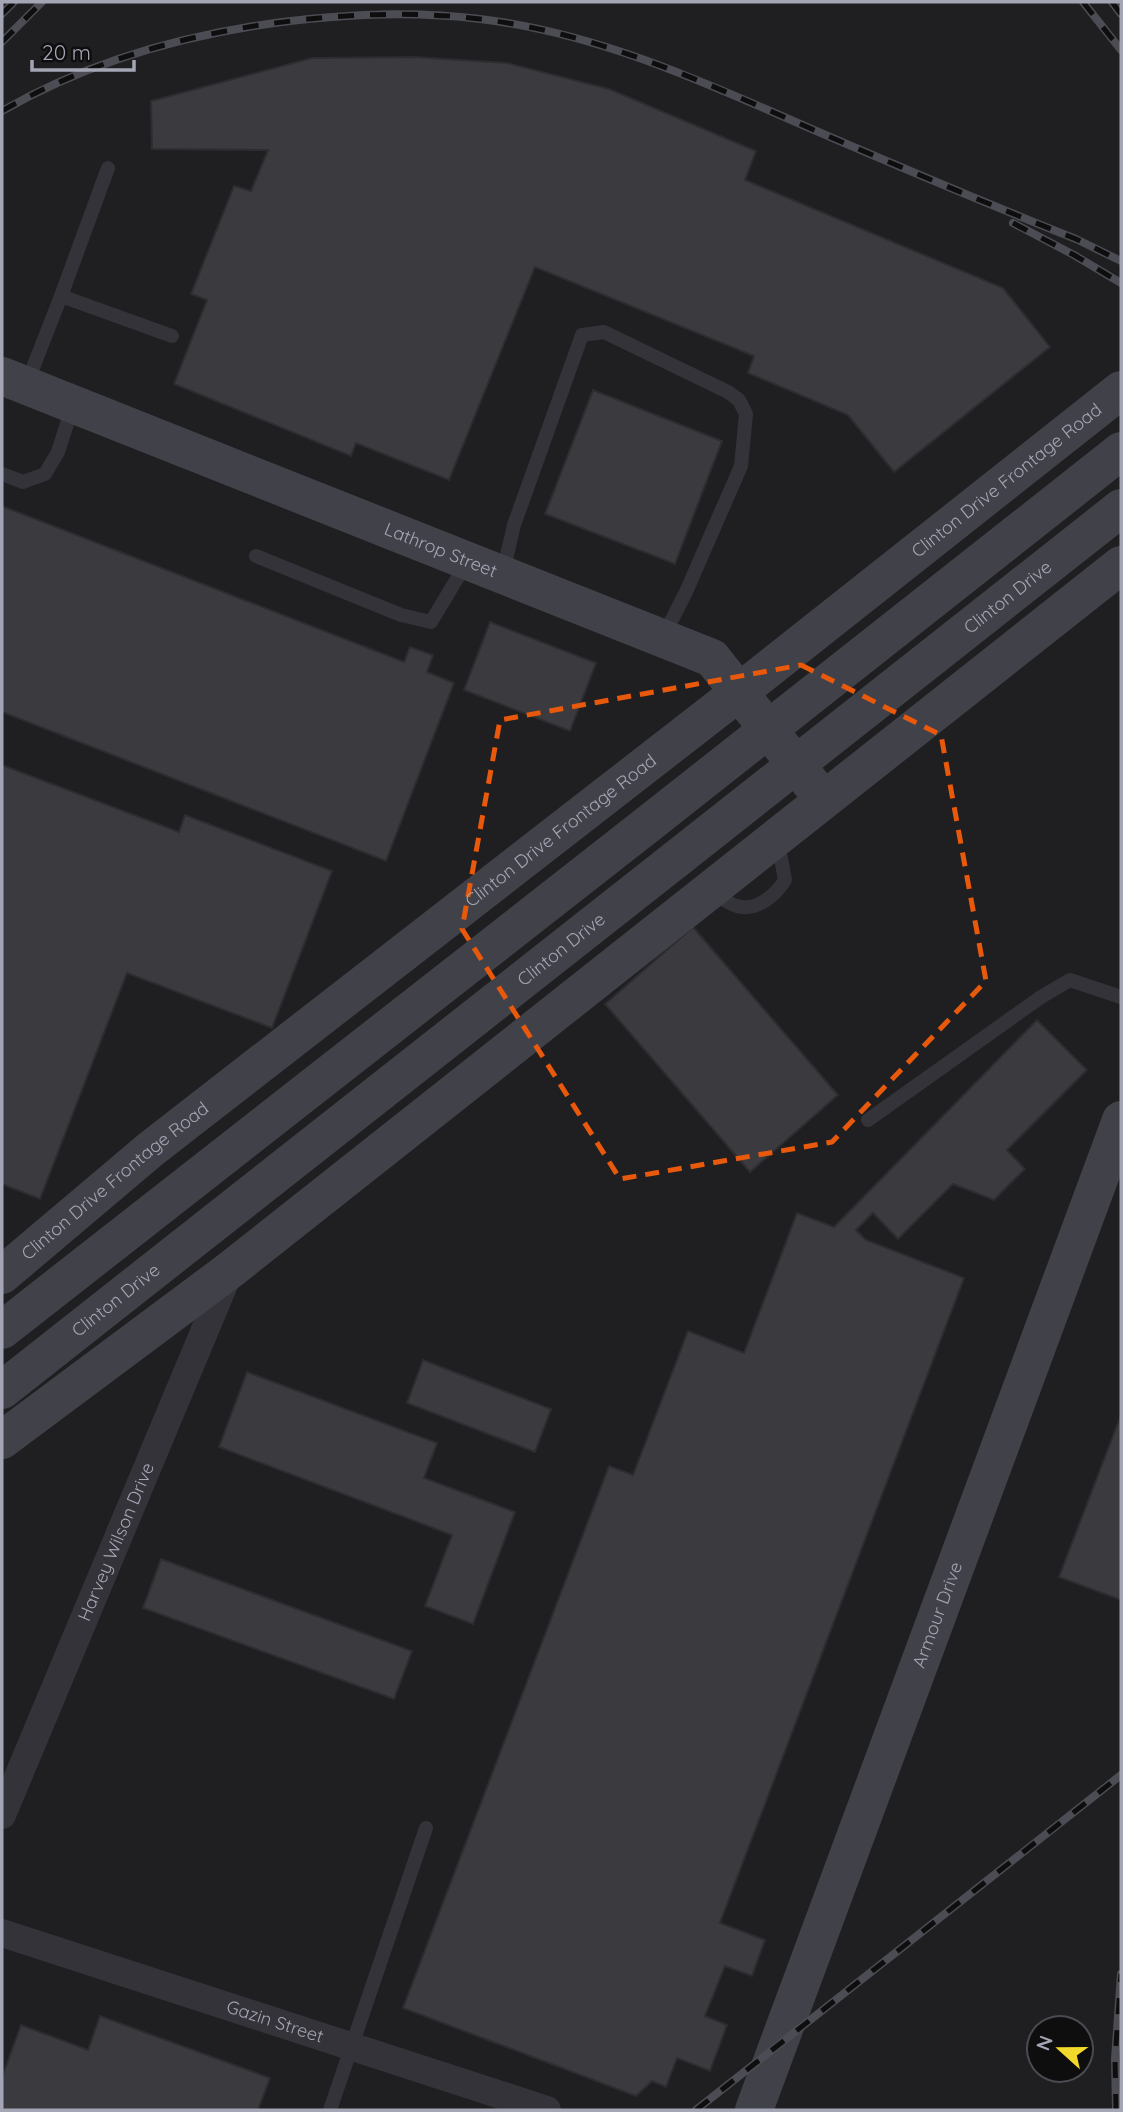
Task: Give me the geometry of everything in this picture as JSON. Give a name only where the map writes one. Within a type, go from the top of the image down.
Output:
[{"type":"street","name":"Lathrop Street","points":[[14,380],[712,658],[824,800]]},
{"type":"street","name":"Clinton Drive Frontage Road","points":[[2,1275],[151,1149],[738,693],[1121,390]]},
{"type":"street","points":[[2,1329],[1121,451]]},
{"type":"street","name":"Clinton Drive","points":[[2,1391],[1121,508]]},
{"type":"street","points":[[2,1440],[230,1270],[1121,565]]},
{"type":"street","name":"Armour Drive","points":[[754,2110],[1121,1120]]},
{"type":"street","name":"Harvey Wilson Drive","points":[[2,1815],[230,1270]]},
{"type":"street","name":"Gazin Street","points":[[2,1933],[547,2110]]},
{"type":"lane","points":[[14,380],[61,296],[107,168]]},
{"type":"lane","points":[[61,296],[172,336]]},
{"type":"lane","points":[[503,575],[514,525],[582,335],[604,332],[728,391],[738,400],[746,414],[741,466],[691,581],[662,638]]},
{"type":"lane","points":[[2,474],[23,482],[45,474],[58,452],[74,404]]},
{"type":"lane","points":[[256,556],[401,615],[431,622],[468,561]]},
{"type":"lane","points":[[868,1120],[1041,997],[1070,980],[1121,996]]},
{"type":"lane","points":[[330,2110],[426,1828]]},
{"type":"highlighted area","points":[[801,665],[941,735],[986,981],[832,1142],[620,1179],[462,929],[500,720]]},
{"type":"shaded area","points":[[2,2],[1121,2],[1121,2110],[2,2110]]},
{"type":"building","points":[[415,57],[507,63],[609,89],[756,151],[745,180],[1003,288],[1050,347],[894,472],[848,415],[748,373],[754,356],[535,267],[449,480],[356,443],[351,456],[174,384],[207,300],[191,294],[234,186],[251,191],[268,150],[152,149],[151,101],[312,58]]},
{"type":"building","points":[[593,390],[722,441],[675,564],[545,514]]},
{"type":"building","points":[[2,506],[404,662],[410,647],[433,655],[427,672],[454,683],[386,861],[2,712]]},
{"type":"building","points":[[490,622],[596,663],[570,731],[464,690]]},
{"type":"building","points":[[2,765],[179,832],[185,815],[332,871],[272,1028],[127,973],[40,1199],[2,1184]]},
{"type":"building","points":[[693,927],[838,1095],[750,1172],[605,1004]]},
{"type":"building","points":[[1037,1020],[1087,1070],[1007,1150],[1025,1169],[994,1200],[953,1184],[898,1239],[873,1213],[856,1230],[866,1240],[964,1278],[720,1923],[765,1940],[752,1976],[725,1966],[705,2016],[727,2025],[710,2071],[677,2058],[666,2087],[652,2081],[636,2096],[403,2008],[609,1466],[633,1475],[688,1331],[744,1353],[797,1213],[834,1227]]},
{"type":"building","points":[[423,1360],[551,1409],[535,1452],[407,1403]]},
{"type":"building","points":[[247,1372],[437,1443],[424,1478],[515,1512],[473,1624],[425,1606],[452,1535],[219,1447]]},
{"type":"building","points":[[1121,1415],[1121,1600],[1059,1577]]},
{"type":"building","points":[[161,1559],[412,1651],[394,1699],[143,1608]]},
{"type":"building","points":[[100,2016],[270,2078],[258,2110],[2,2110],[2,2077],[21,2025],[88,2050]]},
{"type":"railway","points":[[2,14],[14,2]]},
{"type":"railway","points":[[2,42],[42,2]]},
{"type":"railway","points":[[1083,2],[1121,50]]},
{"type":"railway","points":[[1112,2],[1121,14]]},
{"type":"railway","points":[[2,111],[92,68],[156,47],[221,32],[282,22],[367,15],[480,19],[567,36],[651,62],[1076,239],[1121,261]]},
{"type":"railway","points":[[1013,223],[1121,283]]},
{"type":"railway","points":[[696,2110],[1121,1775]]},
{"type":"railway","points":[[1116,2110],[1115,2059],[1121,1974]]}]
